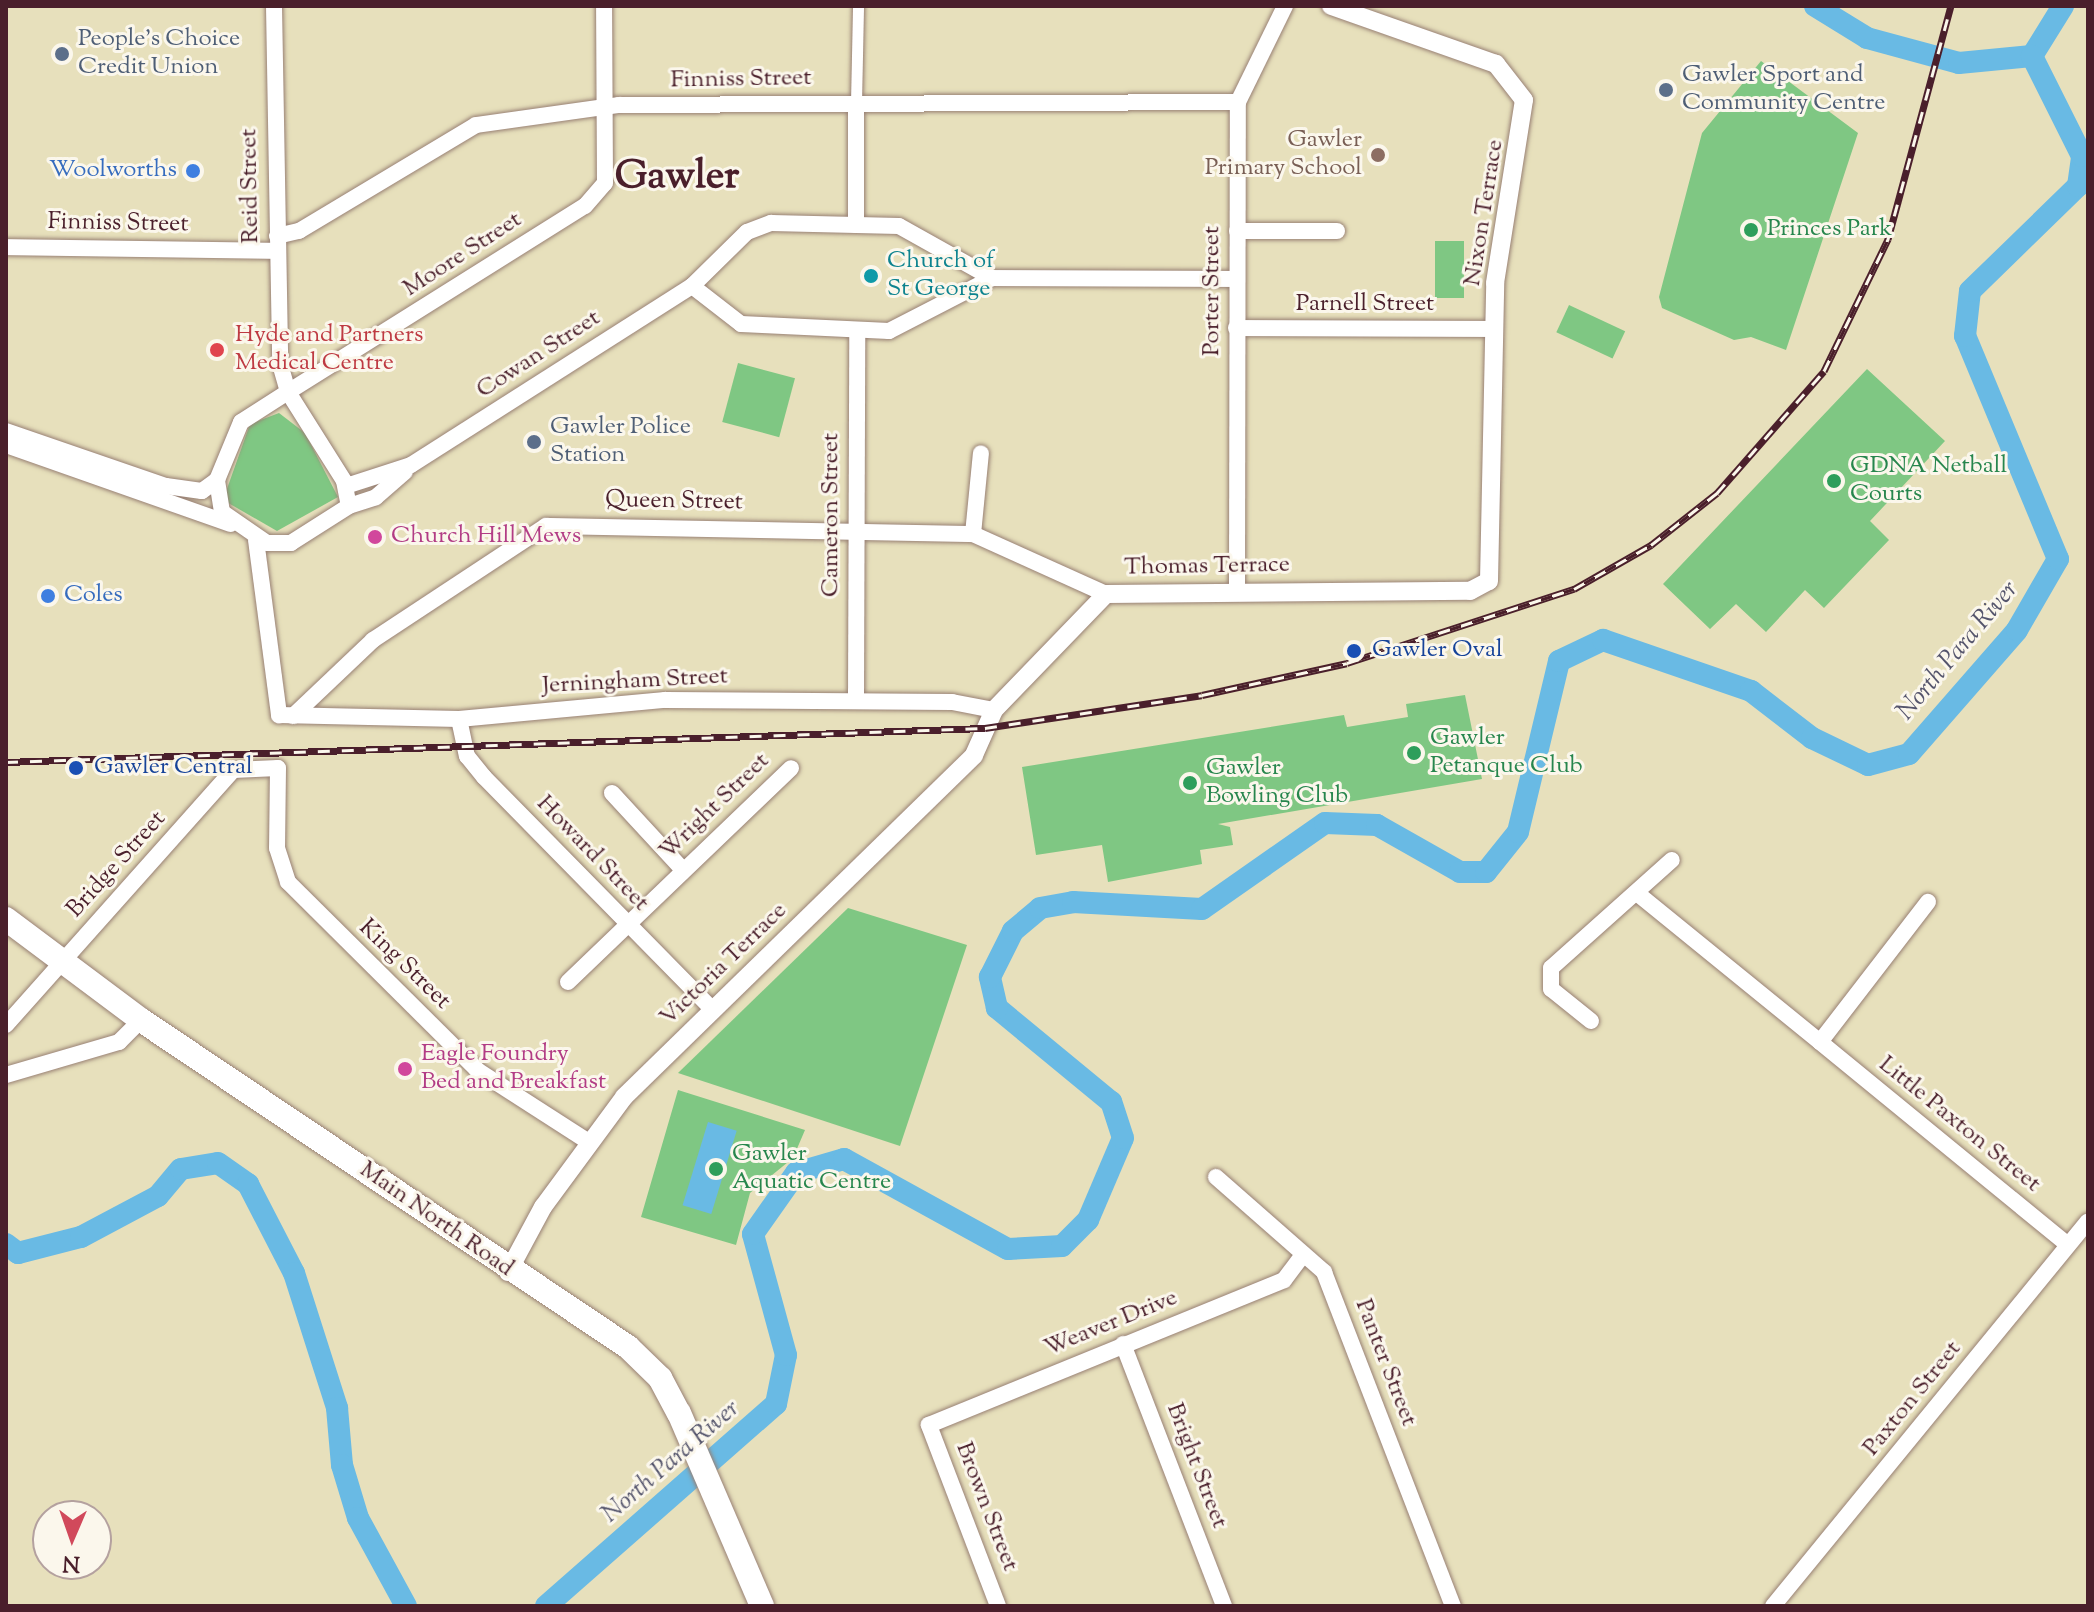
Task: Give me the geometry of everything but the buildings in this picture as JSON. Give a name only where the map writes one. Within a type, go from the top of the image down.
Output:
[{"type":"main road","name":"Main North Road","points":[[6,919],[141,1020],[294,1118],[508,1272],[628,1347],[660,1378],[693,1443],[759,1600]]},
{"type":"street","name":"Reid Street","points":[[274,6],[280,364],[288,392]]},
{"type":"street","points":[[604,6],[605,108]]},
{"type":"street","points":[[856,225],[858,6]]},
{"type":"street","name":"Porter Street","points":[[1237,588],[1238,102],[1285,6]]},
{"type":"street","name":"Nixon Terrace","points":[[1331,6],[1489,61],[1521,89],[1524,121],[1498,249],[1494,329],[1494,568],[1486,584],[1470,591]]},
{"type":"street","name":"Finniss Street","points":[[6,247],[277,243],[456,132],[605,108],[856,103],[1238,102]]},
{"type":"street","name":"Moore Street","points":[[288,392],[585,206],[605,183],[605,108]]},
{"type":"street","name":"Cowan Street","points":[[346,486],[411,465],[692,286],[758,227],[899,226],[992,278]]},
{"type":"street","points":[[1237,231],[1337,231]]},
{"type":"street","points":[[692,286],[741,324],[857,330],[900,328],[992,278],[1236,279]]},
{"type":"street","name":"Parnell Street","points":[[1236,328],[1494,329]]},
{"type":"street","name":"Cameron Street","points":[[856,700],[857,330]]},
{"type":"street","name":"Reid Street","points":[[266,404],[280,364]]},
{"type":"street","name":"Moore Street","points":[[308,419],[302,398],[326,371]]},
{"type":"street","points":[[6,445],[235,527],[256,540],[291,543],[349,506],[346,486],[308,419],[288,392],[266,404],[235,430],[217,480],[218,504],[235,527]]},
{"type":"street","points":[[6,431],[166,486],[196,492],[217,480]]},
{"type":"street","points":[[973,534],[981,453]]},
{"type":"street","name":"Cowan Street","points":[[349,506],[391,487],[411,465]]},
{"type":"street","name":"Queen Street","points":[[286,716],[373,640],[546,526],[855,529],[973,534],[1106,594]]},
{"type":"street","points":[[256,540],[286,716]]},
{"type":"street","name":"Thomas Terrace","points":[[994,710],[1106,594],[1237,588],[1470,591]]},
{"type":"street","name":"Jerningham Street","points":[[286,716],[459,719],[665,700],[856,700],[994,710]]},
{"type":"street","name":"Victoria Terrace","points":[[508,1272],[587,1141],[713,1010],[974,755],[994,710]]},
{"type":"street","name":"Howard Street","points":[[459,719],[467,756],[484,777],[713,1010]]},
{"type":"street","name":"Bridge Street","points":[[6,1025],[233,770],[278,768]]},
{"type":"street","name":"King Street","points":[[278,768],[277,848],[288,882],[477,1070],[587,1141]]},
{"type":"street","name":"Wright Street","points":[[568,982],[791,768]]},
{"type":"street","points":[[612,793],[683,870]]},
{"type":"street","points":[[1591,1021],[1551,989],[1551,968],[1638,894],[1672,860]]},
{"type":"street","name":"Little Paxton Street","points":[[1638,894],[2068,1245]]},
{"type":"street","points":[[1820,1042],[1928,902]]},
{"type":"street","points":[[6,1075],[119,1042],[141,1020]]},
{"type":"street","name":"Panter Street","points":[[1216,1177],[1302,1256],[1324,1272],[1453,1606]]},
{"type":"street","name":"Paxton Street","points":[[1773,1606],[2088,1221]]},
{"type":"street","name":"Weaver Drive","points":[[929,1425],[1284,1280],[1302,1256]]},
{"type":"street","name":"Bright Street","points":[[1123,1344],[1224,1606]]},
{"type":"street","name":"Brown Street","points":[[929,1425],[998,1606]]},
{"type":"green space","name":"Princes Park","points":[[1761,61],[1858,133],[1786,350],[1751,337],[1734,340],[1662,308],[1659,297],[1702,133]]},
{"type":"green space","points":[[1435,241],[1464,241],[1464,298],[1435,298]]},
{"type":"green space","points":[[1569,305],[1625,331],[1613,358],[1556,332]]},
{"type":"green space","points":[[738,363],[795,378],[779,437],[722,422]]},
{"type":"green space","name":"GDNA Netball Courts","points":[[1867,369],[1945,441],[1870,521],[1889,540],[1824,608],[1805,590],[1766,632],[1736,604],[1710,629],[1663,584]]},
{"type":"green space","points":[[279,413],[305,433],[338,497],[277,531],[223,500],[250,424]]},
{"type":"green space","name":"Gawler Bowling Club","points":[[1465,695],[1482,779],[1218,824],[1230,827],[1233,845],[1200,850],[1202,864],[1108,882],[1102,845],[1036,855],[1022,767],[1344,715],[1347,727],[1408,717],[1406,704]]},
{"type":"green space","points":[[848,908],[967,945],[900,1146],[678,1073]]},
{"type":"green space","name":"Gawler Aquatic Centre","points":[[678,1090],[805,1130],[793,1158],[750,1193],[736,1245],[641,1217]]},
{"type":"water","points":[[708,1122],[737,1131],[711,1214],[683,1205]]},
{"type":"waterway","points":[[1815,6],[1867,38],[1959,63],[2032,56]]},
{"type":"waterway","points":[[2032,56],[2063,6]]},
{"type":"waterway","name":"North Para River","points":[[546,1606],[776,1404],[786,1355],[753,1234],[796,1173],[844,1159],[1008,1249],[1062,1246],[1088,1220],[1123,1138],[1111,1102],[997,1008],[990,977],[1013,931],[1040,908],[1073,902],[1202,909],[1325,823],[1377,825],[1460,872],[1486,872],[1518,832],[1559,661],[1603,640],[1751,691],[1812,738],[1868,765],[1909,754],[2017,630],[2058,559],[1965,336],[1970,291],[2078,186],[2082,156],[2032,56]]},
{"type":"waterway","name":"North Para River","points":[[6,1244],[18,1253],[81,1237],[158,1196],[181,1169],[218,1163],[248,1184],[294,1273],[337,1408],[342,1465],[358,1518],[406,1606]]},
{"type":"railway","points":[[6,762],[985,728],[1202,695],[1347,663],[1574,589],[1651,545],[1717,493],[1824,371],[1888,239],[1951,6]]},
{"type":"place","name":"People's Choice Credit Union","points":[[62,54]]},
{"type":"place","name":"Gawler Sport and Community Centre","points":[[1666,90]]},
{"type":"place","name":"Gawler Primary School","points":[[1378,155]]},
{"type":"place","name":"Woolworths","points":[[193,171]]},
{"type":"place","name":"Princes Park","points":[[1751,230]]},
{"type":"place","name":"Church of St George","points":[[871,276]]},
{"type":"place","name":"Hyde and Partners Medical Centre","points":[[217,350]]},
{"type":"place","name":"Gawler Police Station","points":[[534,442]]},
{"type":"place","name":"GDNA Netball Courts","points":[[1834,481]]},
{"type":"place","name":"Church Hill Mews","points":[[375,537]]},
{"type":"place","name":"Coles","points":[[48,596]]},
{"type":"place","name":"Gawler Oval","points":[[1354,651]]},
{"type":"place","name":"Gawler Petanque Club","points":[[1414,753]]},
{"type":"place","name":"Gawler Central","points":[[76,768]]},
{"type":"place","name":"Gawler Bowling Club","points":[[1190,783]]},
{"type":"place","name":"Eagle Foundry Bed and Breakfast","points":[[405,1069]]},
{"type":"place","name":"Gawler Aquatic Centre","points":[[716,1169]]},
{"type":"district","name":"Gawler","points":[[677,178]]}]
